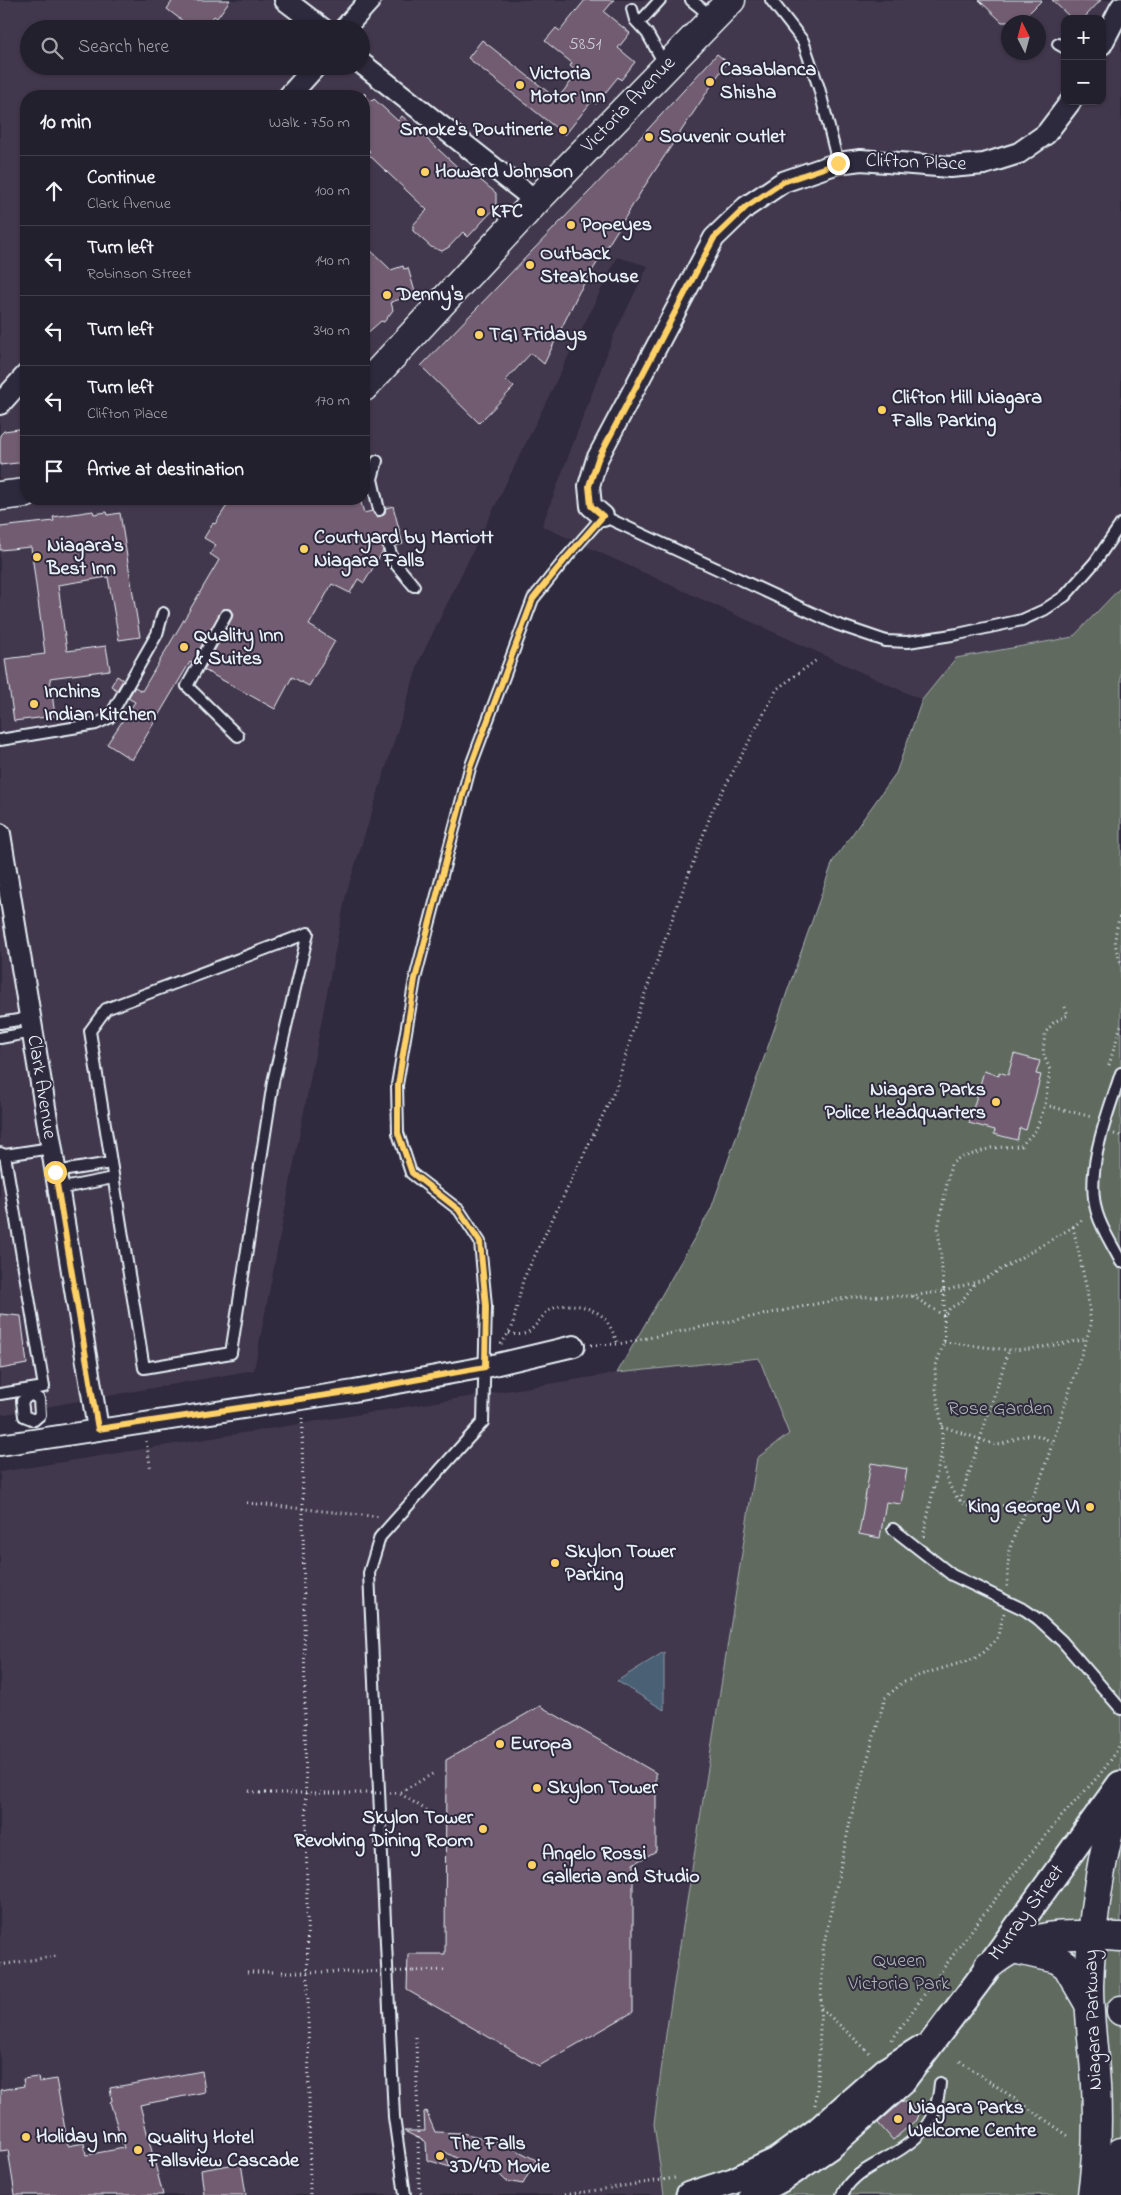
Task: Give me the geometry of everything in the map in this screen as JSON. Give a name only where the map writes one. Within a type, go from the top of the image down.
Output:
[{"type":"main road","name":"Victoria Avenue","points":[[370,381],[536,202],[723,9]]},
{"type":"main road","points":[[0,496],[20,494]]},
{"type":"main road","name":"Niagara Parkway","points":[[1092,2195],[1098,2115],[1090,2005],[1092,1935],[1102,1860],[1121,1788]]},
{"type":"main road","points":[[989,1965],[1025,1942],[1040,1937],[1092,1935],[1121,1937]]},
{"type":"main road","points":[[1014,1949],[1057,1959],[1067,1966],[1090,2005]]},
{"type":"main road","points":[[1115,2195],[1121,2152]]},
{"type":"street","points":[[284,0],[311,20]]},
{"type":"street","points":[[352,20],[370,0]]},
{"type":"street","points":[[1106,36],[1121,7]]},
{"type":"street","points":[[370,70],[536,202]]},
{"type":"street","points":[[294,90],[308,75]]},
{"type":"street","name":"Clifton Place","points":[[603,516],[591,506],[589,486],[598,459],[714,238],[746,207],[783,182],[838,163],[861,160],[950,167],[984,164],[1019,153],[1046,134],[1068,105]]},
{"type":"street","points":[[0,404],[20,382]]},
{"type":"street","name":"Clark Avenue","points":[[0,834],[98,1429]]},
{"type":"street","points":[[0,1445],[35,1429],[98,1429],[302,1399],[485,1367],[574,1346]]},
{"type":"street","name":"Murray Street","points":[[752,2195],[785,2178],[832,2144],[902,2082],[1121,1782]]},
{"type":"street","name":"Murray Street","points":[[684,2186],[733,2181],[776,2161],[817,2131],[886,2071],[931,2042]]},
{"type":"lane","points":[[639,23],[660,0]]},
{"type":"lane","points":[[692,0],[723,9]]},
{"type":"lane","points":[[771,0],[803,41],[816,79],[838,163]]},
{"type":"lane","points":[[632,9],[633,17],[647,33],[666,67]]},
{"type":"lane","points":[[377,461],[372,479],[378,510]]},
{"type":"lane","points":[[405,2195],[394,2117],[370,1573],[380,1537],[483,1422],[486,1306],[480,1242],[459,1210],[412,1173],[398,1133],[398,1085],[415,979],[470,768],[533,599],[603,516],[836,624],[886,641],[908,642],[958,634],[1022,620],[1044,610],[1065,596],[1095,562],[1121,524]]},
{"type":"lane","points":[[389,548],[394,562],[414,586]]},
{"type":"lane","points":[[0,740],[96,724],[109,718],[157,634],[163,613]]},
{"type":"lane","points":[[226,615],[187,686],[238,736]]},
{"type":"lane","points":[[308,933],[273,1082],[231,1353],[144,1368],[113,1178],[90,1031],[106,1009],[308,933]]},
{"type":"lane","points":[[0,1024],[31,1025]]},
{"type":"lane","points":[[0,1038],[31,1025]]},
{"type":"lane","points":[[1121,1073],[1096,1158],[1094,1195],[1097,1213],[1121,1262]]},
{"type":"lane","points":[[0,1394],[30,1392],[44,1387],[2,1154],[52,1148]]},
{"type":"lane","points":[[57,1181],[111,1163]]},
{"type":"lane","points":[[57,1181],[113,1178]]},
{"type":"lane","points":[[30,1392],[39,1399],[40,1415],[35,1429]]},
{"type":"lane","points":[[30,1392],[22,1402],[24,1416],[35,1429]]},
{"type":"lane","points":[[893,1529],[952,1575],[1024,1610],[1038,1619],[1062,1641],[1121,1709]]},
{"type":"lane","points":[[842,2195],[846,2187],[864,2171],[915,2141],[936,2110],[940,2083]]},
{"type":"path","points":[[485,1367],[512,1328],[523,1280],[616,1088],[643,998],[712,811],[777,690],[818,659]]},
{"type":"path","points":[[1121,912],[1114,937],[1121,963]]},
{"type":"path","points":[[574,1346],[618,1344],[850,1296],[912,1296],[944,1292],[938,1228],[951,1164],[958,1159],[991,1148],[1021,1146],[1036,1130],[1045,1104],[1050,1070],[1043,1053],[1045,1033],[1054,1022],[1068,1015],[1065,1007]]},
{"type":"path","points":[[1045,1104],[1106,1121]]},
{"type":"path","points":[[912,1296],[944,1316],[950,1308],[961,1302],[975,1282]]},
{"type":"path","points":[[509,1333],[516,1335],[530,1331],[552,1309],[568,1306],[585,1306],[603,1317],[618,1344]]},
{"type":"path","points":[[944,1342],[1009,1350],[1032,1349],[1087,1339]]},
{"type":"path","points":[[960,1501],[1009,1350]]},
{"type":"path","points":[[302,1399],[310,2195]]},
{"type":"path","points":[[143,1422],[151,1470]]},
{"type":"path","points":[[942,1426],[996,1445],[1028,1435],[1036,1435],[1053,1442]]},
{"type":"path","points":[[942,1450],[945,1470],[953,1492],[960,1501],[968,1506],[979,1508],[1031,1501]]},
{"type":"path","points":[[247,1503],[396,1518]]},
{"type":"path","points":[[890,2044],[922,1997],[1055,1825],[1112,1759],[1121,1741]]},
{"type":"path","points":[[250,1791],[400,1793],[434,1773]]},
{"type":"path","points":[[400,1793],[432,1813]]},
{"type":"path","points":[[0,1966],[56,1956]]},
{"type":"path","points":[[247,1972],[445,1970]]},
{"type":"path","points":[[820,2008],[876,2060]]},
{"type":"path","points":[[416,2037],[420,2189],[423,2195]]},
{"type":"path","points":[[960,2060],[1070,2138]]},
{"type":"path","points":[[565,2195],[684,2186]]},
{"type":"shaded area","points":[[0,0],[1121,0],[1121,587],[1073,637],[957,658],[922,700],[542,526],[614,335],[648,266],[617,257],[420,659],[346,894],[254,1370],[0,1415]]},
{"type":"shaded area","points":[[759,1358],[789,1434],[757,1459],[666,2034],[654,2124],[664,2195],[0,2195],[0,1472],[617,1373]]},
{"type":"green space","name":"Queen Victoria Park","points":[[1121,587],[1121,2195],[664,2195],[654,2124],[666,2034],[757,1458],[789,1434],[759,1358],[617,1373],[711,1209],[833,861],[896,773],[922,700],[956,658],[1073,637]]},
{"type":"water","points":[[664,1652],[664,1710],[617,1681]]},
{"type":"building","points":[[173,0],[230,0],[217,18],[214,16],[211,20],[181,20],[167,9]]},
{"type":"building","points":[[585,0],[614,0],[604,12],[630,33],[618,48],[635,62],[621,80],[618,77],[596,104],[592,101],[565,135],[468,58],[482,40],[557,99],[578,73],[570,66],[572,63],[545,41],[556,28],[560,31]]},
{"type":"building","points":[[979,0],[1042,0],[1027,15],[1001,15],[1001,21]]},
{"type":"building","points":[[1052,0],[1101,0],[1087,15],[1068,15]]},
{"type":"building","points":[[717,54],[727,62],[644,187],[579,292],[544,364],[531,353],[506,380],[514,387],[479,423],[421,366],[617,163]]},
{"type":"building","name":"Howard Johnson","points":[[370,99],[372,101],[374,99],[398,121],[402,116],[464,173],[466,171],[476,180],[478,178],[496,193],[496,207],[468,237],[463,232],[449,247],[442,251],[431,247],[413,231],[413,225],[427,210],[370,156]]},
{"type":"building","name":"Denny's","points":[[370,250],[391,270],[403,266],[404,269],[408,268],[415,292],[410,293],[410,296],[391,302],[393,310],[384,322],[381,321],[370,331]]},
{"type":"building","points":[[20,429],[20,463],[0,465],[0,435],[4,431]]},
{"type":"building","points":[[227,505],[362,505],[364,513],[372,511],[377,517],[384,515],[386,508],[393,506],[403,544],[396,546],[390,541],[384,543],[383,551],[364,583],[358,579],[350,593],[332,584],[309,625],[335,641],[309,686],[292,677],[275,709],[204,670],[232,618],[233,614],[230,609],[222,609],[192,663],[190,662],[132,760],[107,744],[135,702],[128,698],[135,687],[142,691],[219,560],[210,554],[216,545],[204,538],[213,523],[215,524]]},
{"type":"building","points":[[93,511],[94,514],[107,512],[108,515],[120,513],[140,637],[119,640],[108,577],[58,585],[67,651],[106,646],[110,670],[50,678],[55,716],[14,721],[5,659],[45,654],[31,547],[0,550],[0,527],[54,521],[53,517]]},
{"type":"building","points":[[117,676],[123,680],[117,690],[111,686]]},
{"type":"building","name":"Niagara Parks Police Headquarters","points":[[1014,1054],[1040,1061],[1036,1074],[1041,1075],[1026,1130],[1020,1128],[1017,1140],[994,1134],[995,1130],[969,1123],[984,1071],[999,1076],[999,1072],[1008,1075]]},
{"type":"building","points":[[0,1314],[21,1316],[27,1364],[0,1369]]},
{"type":"building","points":[[871,1463],[907,1469],[901,1504],[886,1502],[880,1538],[859,1534]]},
{"type":"building","points":[[540,1706],[656,1773],[656,1851],[633,1864],[633,2012],[539,2066],[407,1990],[408,1954],[445,1954],[446,1760]]},
{"type":"building","name":"Holiday Inn","points":[[202,2071],[205,2092],[140,2105],[163,2195],[15,2195],[8,2150],[0,2151],[0,2090],[24,2086],[23,2079],[38,2077],[39,2082],[56,2079],[68,2146],[84,2143],[86,2155],[124,2148],[110,2102],[112,2101],[110,2088]]},
{"type":"building","name":"Niagara Parks Welcome Centre","points":[[903,2101],[907,2101],[918,2114],[916,2120],[893,2140],[878,2123]]},
{"type":"building","points":[[426,2111],[435,2132],[462,2133],[501,2142],[536,2160],[523,2184],[506,2181],[493,2168],[476,2168],[443,2151],[450,2167],[427,2160],[426,2142],[404,2131],[425,2131],[424,2112]]},
{"type":"building","points":[[241,2163],[246,2195],[204,2195],[201,2170]]},
{"type":"place","name":"Casablanca Shisha","points":[[710,82]]},
{"type":"place","name":"Victoria Motor Inn","points":[[520,85]]},
{"type":"place","name":"Smoke's Poutinerie","points":[[563,130]]},
{"type":"place","name":"Souvenir Outlet","points":[[649,137]]},
{"type":"place","name":"Howard Johnson","points":[[425,172]]},
{"type":"place","name":"KFC","points":[[481,212]]},
{"type":"place","name":"Popeyes","points":[[571,225]]},
{"type":"place","name":"Outback Steakhouse","points":[[530,265]]},
{"type":"place","name":"Denny's","points":[[387,295]]},
{"type":"place","name":"TGI Fridays","points":[[479,335]]},
{"type":"place","name":"Clifton Hill Niagara Falls Parking","points":[[882,410]]},
{"type":"place","name":"Courtyard by Marriott Niagara Falls","points":[[304,549]]},
{"type":"place","name":"Niagara's Best Inn","points":[[37,557]]},
{"type":"place","name":"Quality Inn & Suites","points":[[184,647]]},
{"type":"place","name":"Inchins Indian Kitchen","points":[[34,704]]},
{"type":"place","name":"Niagara Parks Police Headquarters","points":[[996,1102]]},
{"type":"place","name":"King George VI","points":[[1090,1507]]},
{"type":"place","name":"Skylon Tower Parking","points":[[555,1563]]},
{"type":"place","name":"Europa","points":[[500,1744]]},
{"type":"place","name":"Skylon Tower","points":[[537,1788]]},
{"type":"place","name":"Skylon Tower Revolving Dining Room","points":[[483,1829]]},
{"type":"place","name":"Angelo Rossi Galleria and Studio","points":[[532,1865]]},
{"type":"place","name":"Niagara Parks Welcome Centre","points":[[898,2119]]},
{"type":"place","name":"Holiday Inn","points":[[26,2137]]},
{"type":"place","name":"Quality Hotel Fallsview Cascade","points":[[138,2150]]},
{"type":"place","name":"The Falls 3D/4D Movie","points":[[440,2156]]},
{"type":"route","points":[[55,1172],[98,1429],[354,1391],[485,1367],[486,1306],[480,1242],[459,1210],[412,1173],[398,1133],[398,1085],[415,979],[470,768],[533,599],[603,516],[591,506],[589,486],[598,459],[714,238],[746,207],[783,182],[838,163]]},
{"type":"park label","name":"Rose Garden","points":[[1000,1409]]}]
